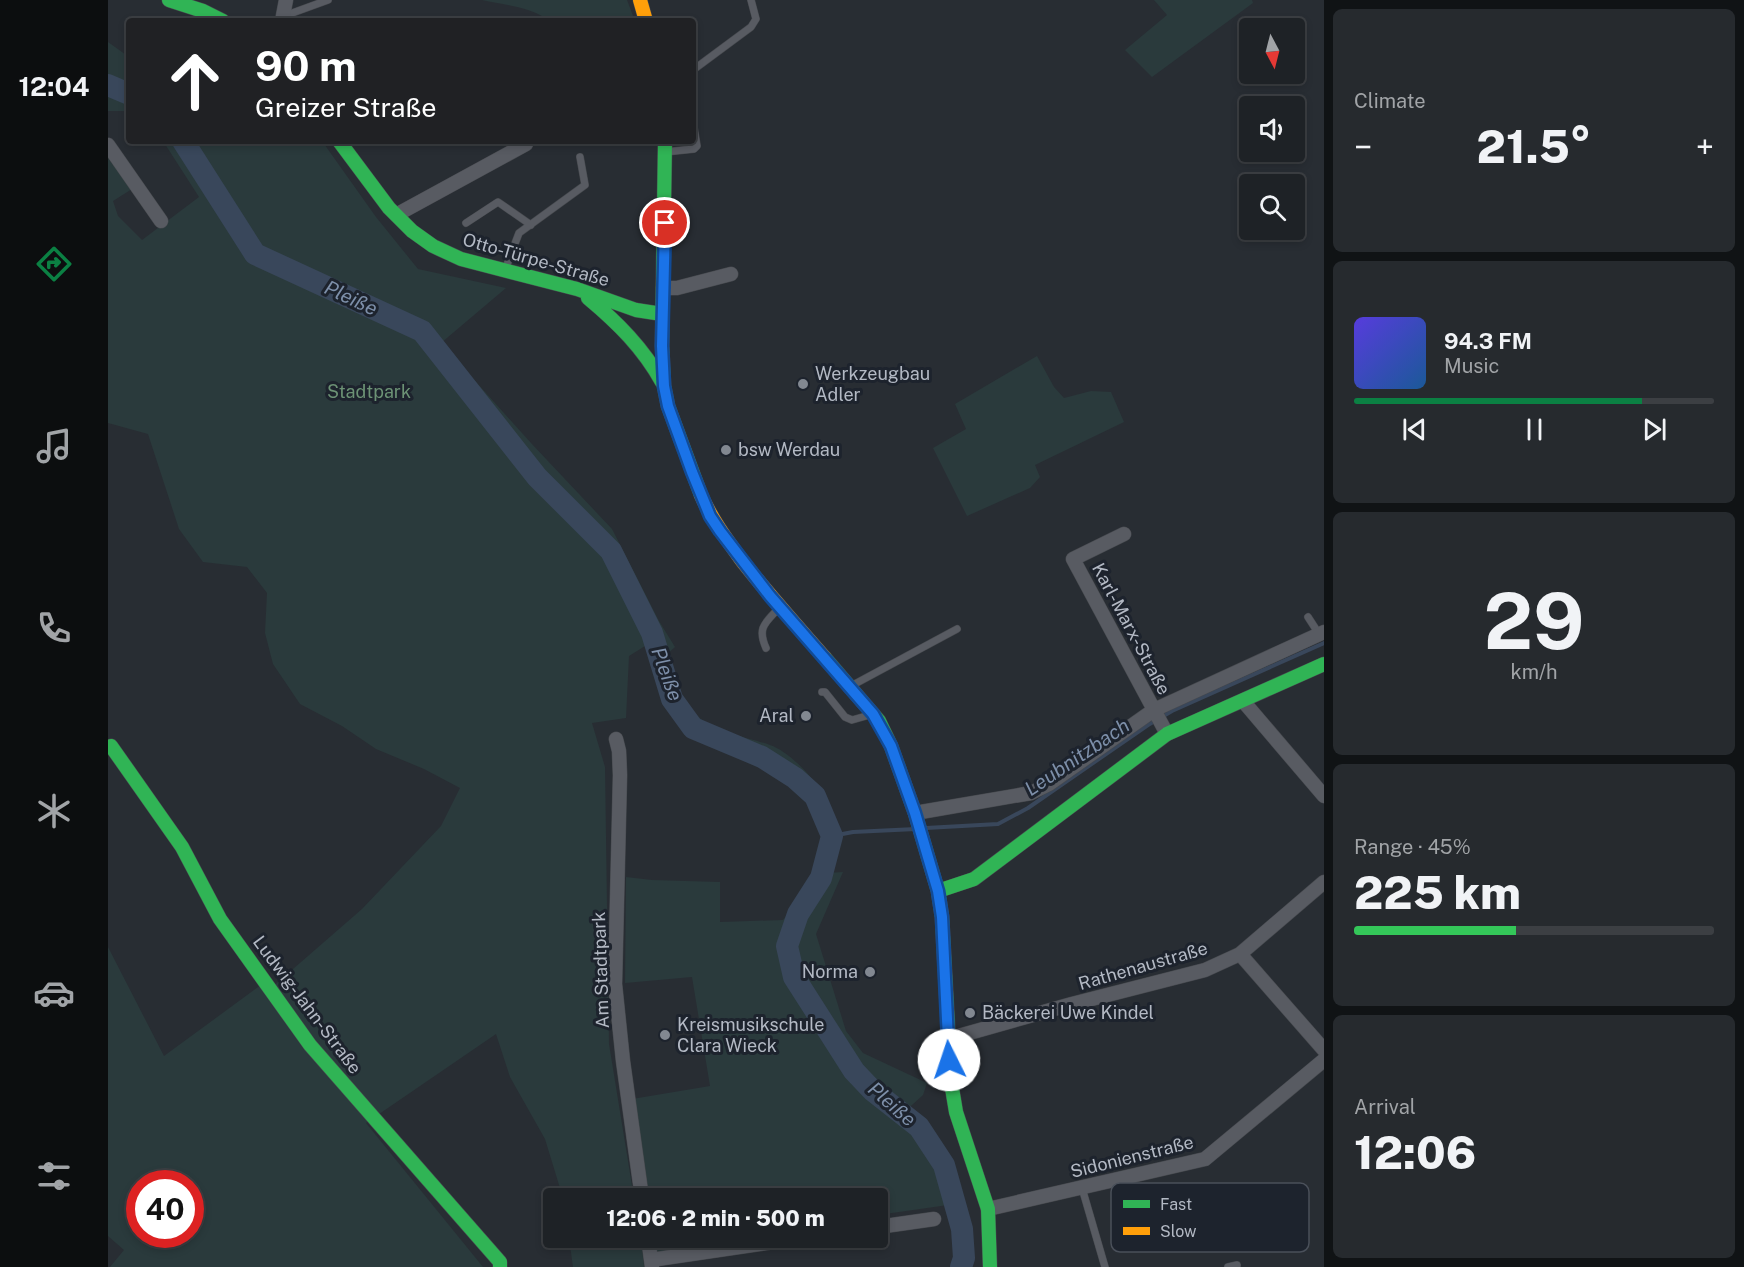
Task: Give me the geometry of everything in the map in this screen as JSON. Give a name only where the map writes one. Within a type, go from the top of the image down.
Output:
[{"type":"street","points":[[169,0],[215,18]]},
{"type":"street","points":[[283,18],[286,0]]},
{"type":"street","points":[[640,0],[645,18]]},
{"type":"street","name":"Otto-Türpe-Straße","points":[[341,144],[396,215],[412,231],[433,246],[461,259],[577,289],[636,310],[662,314]]},
{"type":"street","points":[[396,215],[526,144]]},
{"type":"street","points":[[108,146],[161,221]]},
{"type":"street","points":[[665,146],[662,314],[664,386],[668,406],[710,516],[752,574],[873,714],[891,746],[916,816],[938,891],[942,917],[951,1082],[956,1112],[988,1209],[990,1267]]},
{"type":"street","points":[[663,288],[677,288],[731,274]]},
{"type":"street","points":[[577,289],[622,326],[652,362],[664,386]]},
{"type":"street","name":"Karl-Marx-Straße","points":[[1124,534],[1073,559],[1160,721]]},
{"type":"street","points":[[916,816],[1031,793],[1322,633]]},
{"type":"street","points":[[938,891],[974,879],[1051,823],[1160,721],[1243,701],[1324,664]]},
{"type":"street","points":[[1243,701],[1324,796]]},
{"type":"street","name":"Am Stadtpark","points":[[616,739],[620,775],[615,984],[641,1188]]},
{"type":"street","name":"Ludwig-Jahn-Straße","points":[[111,746],[182,847],[220,919],[310,1045],[500,1262],[500,1267]]},
{"type":"street","name":"Rathenaustraße","points":[[948,1039],[1205,970],[1240,954],[1324,882]]},
{"type":"street","points":[[1240,954],[1324,1050]]},
{"type":"street","name":"Sidonienstraße","points":[[988,1209],[1204,1159],[1324,1059]]},
{"type":"street","points":[[888,1226],[934,1219]]},
{"type":"street","points":[[650,1248],[652,1264],[744,1248]]},
{"type":"lane","points":[[283,18],[328,0]]},
{"type":"lane","points":[[696,67],[751,27],[756,19],[751,0]]},
{"type":"lane","points":[[665,146],[694,149],[697,146],[696,140]]},
{"type":"lane","points":[[505,271],[519,233],[585,185],[580,157]]},
{"type":"lane","points":[[466,223],[498,202],[531,225]]},
{"type":"lane","points":[[766,648],[761,636],[764,625],[780,607]]},
{"type":"lane","points":[[1308,617],[1322,633]]},
{"type":"lane","points":[[850,686],[957,629]]},
{"type":"lane","points":[[822,692],[825,692],[845,717],[852,720],[873,714]]},
{"type":"lane","points":[[1082,1188],[1105,1267]]},
{"type":"lane","points":[[1228,1267],[1237,1265]]},
{"type":"green space","points":[[482,0],[627,0],[634,18],[546,18],[509,5]]},
{"type":"green space","points":[[1154,0],[1252,0],[1253,3],[1152,77],[1125,50],[1167,15]]},
{"type":"green space","points":[[108,42],[126,55],[126,111],[108,111]]},
{"type":"green space","name":"Stadtpark","points":[[165,144],[193,144],[195,146],[198,144],[324,144],[376,217],[418,269],[506,288],[441,343],[612,529],[659,621],[675,647],[666,655],[676,683],[697,716],[728,733],[781,750],[803,769],[824,795],[836,821],[838,833],[827,873],[843,872],[816,934],[846,1031],[863,1053],[927,1083],[923,1095],[902,1114],[931,1143],[947,1177],[955,1204],[888,1214],[888,1188],[641,1188],[632,1099],[710,1086],[692,977],[625,983],[626,877],[720,882],[720,922],[783,920],[809,887],[819,864],[823,833],[812,805],[798,788],[769,769],[697,741],[678,719],[661,689],[653,657],[645,646],[629,656],[626,718],[592,723],[605,767],[609,1044],[632,1188],[560,1188],[545,1139],[510,1077],[496,1034],[366,1123],[483,1267],[110,1267],[124,1250],[108,1236],[108,947],[164,1056],[265,982],[270,989],[362,909],[441,826],[460,788],[424,769],[376,749],[342,726],[300,704],[273,664],[265,633],[267,593],[247,567],[203,562],[179,529],[148,434],[108,423],[108,158],[132,189],[113,201],[118,216],[142,240],[199,197]]},
{"type":"green space","points":[[1037,356],[1054,387],[1064,398],[1091,391],[1111,392],[1124,422],[1035,465],[1040,477],[1030,488],[967,516],[933,448],[966,429],[955,404]]},
{"type":"green space","points":[[570,1248],[642,1248],[644,1267],[573,1267]]},
{"type":"green space","points":[[649,1248],[726,1248],[651,1260]]},
{"type":"waterway","name":"Pleiße","points":[[108,85],[126,93]]},
{"type":"waterway","name":"Pleiße","points":[[185,144],[255,254],[422,331],[537,477],[611,551],[652,633],[672,699],[693,728],[762,757],[795,778],[815,796],[832,836],[821,878],[798,914],[787,946],[794,977],[854,1071],[872,1090],[919,1127],[944,1165],[962,1229],[964,1258],[961,1267]]},
{"type":"waterway","name":"Leubnitzbach","points":[[926,828],[998,824],[1028,808],[1172,711],[1324,643]]},
{"type":"waterway","name":"Leubnitzbach","points":[[832,836],[853,832],[916,829]]},
{"type":"traffic: fast","points":[[169,0],[217,18]]},
{"type":"traffic: fast","points":[[341,144],[389,208],[412,231],[433,246],[461,259],[577,289],[636,310],[662,314]]},
{"type":"traffic: fast","points":[[665,144],[662,346],[664,386],[668,406],[701,495]]},
{"type":"traffic: fast","points":[[588,298],[629,337],[647,358],[662,382]]},
{"type":"traffic: fast","points":[[825,658],[879,721],[891,746],[915,813],[938,891],[942,917],[951,1082],[956,1112],[988,1209],[990,1267]]},
{"type":"traffic: fast","points":[[938,891],[974,879],[1167,734],[1324,664]]},
{"type":"traffic: fast","points":[[111,746],[182,847],[220,919],[310,1045],[500,1262],[500,1267]]},
{"type":"traffic: slow","points":[[640,0],[645,18]]},
{"type":"traffic: slow","points":[[701,495],[715,521],[743,562],[825,658]]},
{"type":"place","name":"Werkzeugbau Adler","points":[[803,384]]},
{"type":"place","name":"bsw Werdau","points":[[726,450]]},
{"type":"place","name":"Aral","points":[[806,716]]},
{"type":"place","name":"Norma","points":[[870,972]]},
{"type":"place","name":"Bäckerei Uwe Kindel","points":[[970,1013]]},
{"type":"place","name":"Kreismusikschule Clara Wieck","points":[[665,1035]]},
{"type":"route","points":[[665,223],[662,346],[664,386],[668,406],[710,516],[770,596],[879,721],[891,746],[915,813],[938,891],[942,917],[949,1060]]}]
